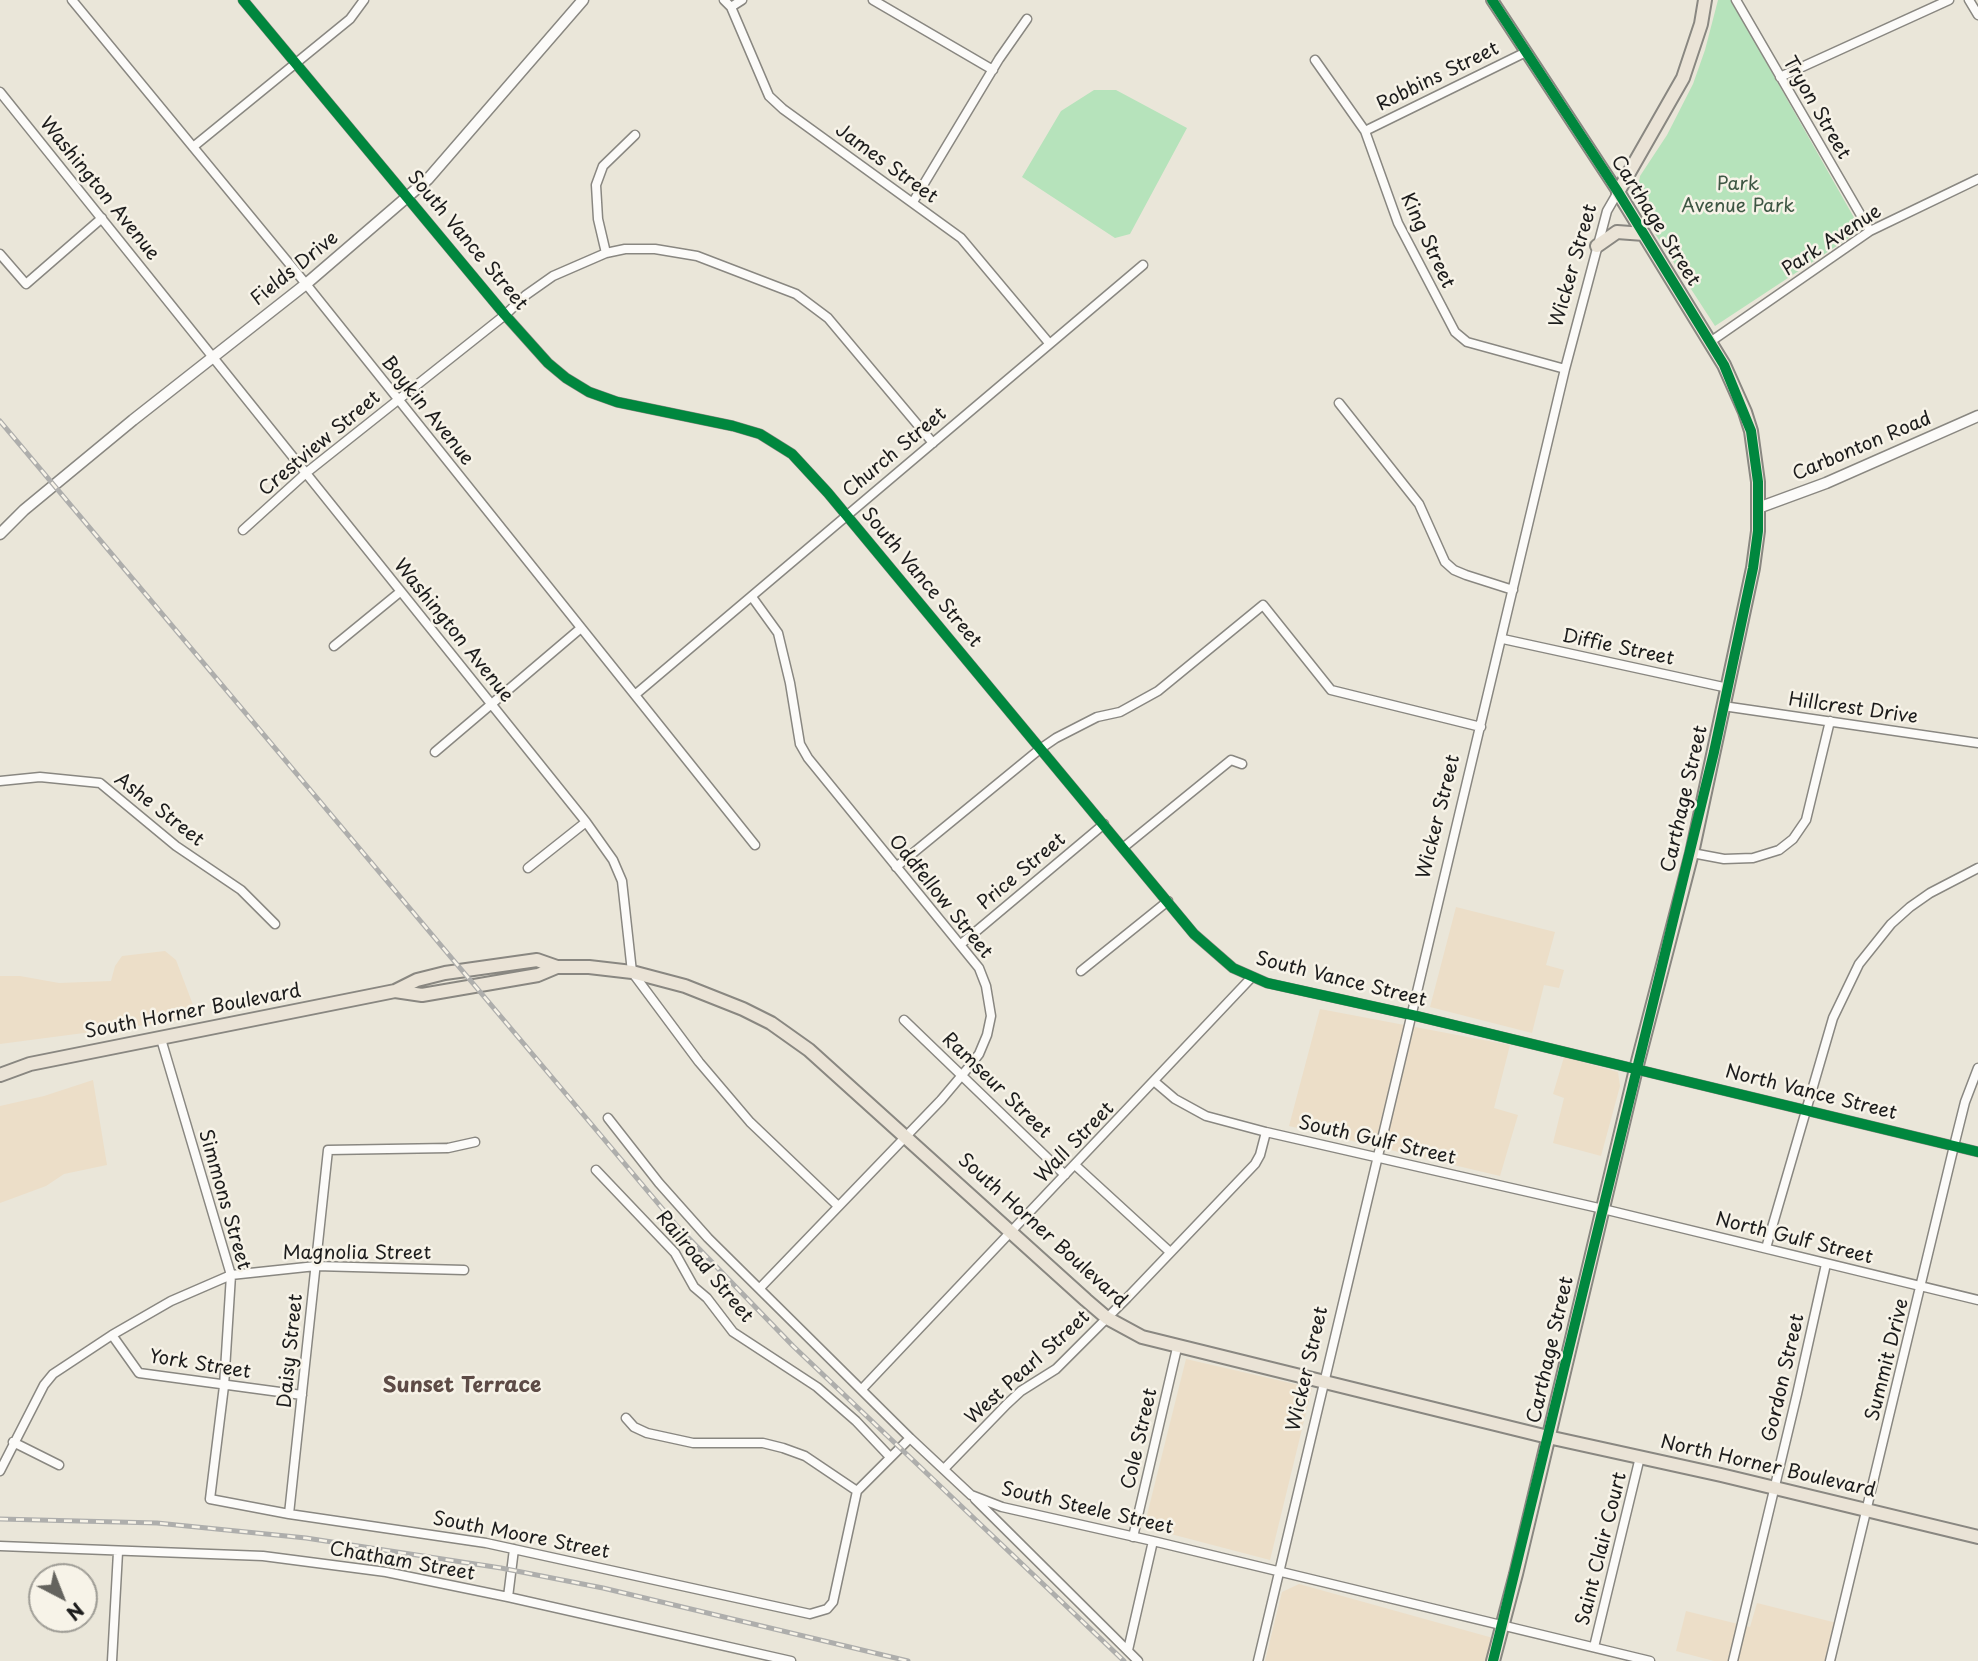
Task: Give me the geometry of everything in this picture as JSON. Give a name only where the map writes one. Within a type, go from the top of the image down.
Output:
[{"type":"main road","name":"Carthage Street","points":[[1492,0],[1618,192],[1710,342],[1739,397],[1751,431],[1757,466],[1758,508],[1754,568],[1692,853],[1636,1069],[1493,1661]]},
{"type":"main road","name":"Wicker Street","points":[[1618,192],[1683,78],[1705,0]]},
{"type":"main road","points":[[1597,246],[1617,232],[1644,234]]},
{"type":"main road","name":"South Horner Boulevard","points":[[0,1075],[30,1064],[395,991],[417,980],[471,969],[537,960],[557,967],[589,967],[632,972],[709,994],[771,1023],[830,1067],[1108,1318],[1142,1338],[1548,1437]]},
{"type":"main road","name":"North Horner Boulevard","points":[[1548,1437],[1978,1537]]},
{"type":"street","name":"Boykin Avenue","points":[[72,0],[306,284],[755,845]]},
{"type":"street","name":"South Vance Street","points":[[243,0],[548,363],[589,392],[617,402],[722,423],[760,435],[792,454],[1194,934],[1223,961],[1251,978],[1636,1069]]},
{"type":"street","points":[[193,147],[350,19],[364,0]]},
{"type":"street","name":"Fields Drive","points":[[0,534],[24,510],[306,284],[408,197],[455,150],[583,0]]},
{"type":"street","name":"James Street","points":[[724,0],[731,7],[769,96],[961,239],[1049,343]]},
{"type":"street","points":[[731,7],[742,0]]},
{"type":"street","points":[[873,0],[993,70]]},
{"type":"street","name":"Tryon Street","points":[[1736,0],[1870,231]]},
{"type":"street","points":[[1780,77],[1948,0]]},
{"type":"street","points":[[1969,0],[1978,15]]},
{"type":"street","points":[[914,202],[993,70],[1027,19]]},
{"type":"street","name":"Robbins Street","points":[[1365,131],[1525,52]]},
{"type":"street","name":"King Street","points":[[1315,60],[1365,131],[1398,223],[1454,332],[1467,342],[1565,369]]},
{"type":"street","name":"Washington Avenue","points":[[1,94],[586,822],[613,860],[622,881],[632,972]]},
{"type":"street","points":[[606,253],[598,219],[596,185],[603,166],[635,135]]},
{"type":"street","name":"Park Avenue","points":[[1710,342],[1870,231],[1978,179]]},
{"type":"street","name":"Wicker Street","points":[[1258,1661],[1565,369],[1607,211],[1618,192]]},
{"type":"street","points":[[0,254],[26,284],[102,218]]},
{"type":"street","name":"Crestview Street","points":[[243,530],[306,474],[505,315],[526,295],[553,276],[606,253],[625,250],[655,249],[697,256],[796,294],[828,318],[933,443]]},
{"type":"street","name":"Church Street","points":[[636,694],[1143,265]]},
{"type":"street","points":[[1339,403],[1419,503],[1445,562],[1466,575],[1513,590]]},
{"type":"street","name":"Carbonton Road","points":[[1758,508],[1826,483],[1978,416]]},
{"type":"street","points":[[334,646],[400,592]]},
{"type":"street","name":"Oddfellow Street","points":[[752,597],[778,634],[788,671],[800,744],[815,768],[961,944],[983,977],[991,1016],[979,1054],[906,1136],[760,1287]]},
{"type":"street","points":[[896,867],[1040,749],[1097,717],[1120,712],[1158,691],[1263,605],[1331,690],[1481,727]]},
{"type":"street","points":[[435,752],[582,628]]},
{"type":"street","name":"Diffie Street","points":[[1503,639],[1728,688]]},
{"type":"street","name":"Hillcrest Drive","points":[[1723,706],[1978,743]]},
{"type":"street","points":[[1692,853],[1724,859],[1753,858],[1779,850],[1793,839],[1806,820],[1830,721]]},
{"type":"street","points":[[1124,848],[1231,760],[1242,764]]},
{"type":"street","name":"Ashe Street","points":[[0,781],[40,777],[100,783],[176,846],[241,890],[275,924]]},
{"type":"street","points":[[528,868],[586,822]]},
{"type":"street","name":"Price Street","points":[[961,944],[1104,824]]},
{"type":"street","points":[[1766,1248],[1833,1018],[1866,953],[1910,907],[1930,893],[1978,868]]},
{"type":"street","points":[[1081,971],[1168,901]]},
{"type":"street","points":[[632,972],[699,1062],[750,1122],[837,1205]]},
{"type":"street","name":"Wall Street","points":[[862,1389],[1251,978]]},
{"type":"street","name":"Ramseur Street","points":[[904,1020],[1065,1175]]},
{"type":"street","name":"Simmons Street","points":[[161,1039],[231,1275],[224,1386],[210,1499]]},
{"type":"street","name":"Summit Drive","points":[[1830,1661],[1954,1146],[1965,1102],[1978,1068]]},
{"type":"street","name":"North Vance Street","points":[[1636,1069],[1978,1152]]},
{"type":"street","name":"South Gulf Street","points":[[1155,1082],[1175,1099],[1206,1116],[1603,1209]]},
{"type":"street","name":"South Steele Street","points":[[608,1118],[659,1184],[708,1238],[971,1495],[1002,1507],[1650,1661]]},
{"type":"street","name":"West Pearl Street","points":[[944,1469],[1021,1391],[1056,1369],[1108,1318],[1255,1164],[1266,1132]]},
{"type":"street","name":"Daisy Street","points":[[289,1514],[328,1150],[448,1148],[475,1142]]},
{"type":"street","points":[[1075,1165],[1170,1252]]},
{"type":"street","name":"Railroad Street","points":[[596,1170],[675,1253],[694,1287],[733,1332],[817,1387],[856,1421],[890,1457]]},
{"type":"street","name":"North Gulf Street","points":[[1603,1209],[1978,1300]]},
{"type":"street","name":"Gordon Street","points":[[1733,1661],[1826,1264]]},
{"type":"street","name":"Magnolia Street","points":[[0,1471],[44,1385],[53,1374],[112,1335],[171,1301],[231,1275],[316,1266],[464,1270]]},
{"type":"street","name":"York Street","points":[[112,1335],[139,1373],[302,1395]]},
{"type":"street","name":"Cole Street","points":[[1133,1537],[1177,1348]]},
{"type":"street","points":[[626,1418],[634,1427],[647,1433],[693,1443],[763,1443],[783,1448],[805,1456],[857,1491],[910,1438]]},
{"type":"street","points":[[13,1442],[59,1465]]},
{"type":"street","name":"Saint Clair Court","points":[[1594,1647],[1640,1457]]},
{"type":"street","name":"South Moore Street","points":[[210,1499],[514,1549],[810,1614],[823,1611],[833,1601],[857,1491]]},
{"type":"street","points":[[971,1495],[1138,1661]]},
{"type":"street","points":[[1128,1650],[1153,1541]]},
{"type":"street","name":"Chatham Street","points":[[0,1546],[263,1556],[386,1573],[508,1597],[791,1661]]},
{"type":"street","points":[[508,1597],[514,1549]]},
{"type":"street","points":[[112,1661],[118,1552]]},
{"type":"shaded area","points":[[1456,907],[1555,932],[1546,965],[1564,970],[1559,988],[1544,985],[1532,1033],[1430,1007]]},
{"type":"shaded area","points":[[165,951],[176,960],[198,1018],[0,1044],[0,976],[20,976],[59,983],[111,981],[115,966],[122,956]]},
{"type":"shaded area","points":[[1320,1009],[1510,1045],[1494,1108],[1518,1115],[1500,1176],[1289,1126]]},
{"type":"shaded area","points":[[1564,1057],[1618,1072],[1620,1086],[1601,1156],[1553,1143],[1564,1098],[1553,1094]]},
{"type":"shaded area","points":[[93,1080],[107,1165],[64,1174],[46,1186],[0,1203],[0,1106],[44,1096]]},
{"type":"shaded area","points":[[1186,1359],[1312,1388],[1270,1560],[1144,1527]]},
{"type":"shaded area","points":[[1299,1584],[1493,1638],[1487,1661],[1265,1661],[1282,1592]]},
{"type":"shaded area","points":[[1757,1603],[1837,1623],[1827,1661],[1714,1661],[1676,1651],[1686,1611],[1750,1627]]},
{"type":"green space","name":"Park Avenue Park","points":[[1718,0],[1731,0],[1861,230],[1715,326],[1641,212],[1636,197],[1640,176],[1667,135],[1693,84]]},
{"type":"green space","points":[[1094,90],[1116,90],[1187,128],[1130,234],[1115,238],[1022,177],[1061,111]]},
{"type":"railway","points":[[0,421],[677,1226],[793,1346],[1124,1661]]},
{"type":"railway","points":[[0,1519],[157,1523],[306,1538],[501,1568],[603,1588],[908,1661]]},
{"type":"cycle path","points":[[243,0],[505,315],[548,363],[566,378],[589,392],[617,402],[760,434],[792,454],[828,493],[1194,934],[1233,968],[1267,983],[1412,1015],[1978,1152]]},
{"type":"cycle path","points":[[1492,0],[1618,192],[1724,365],[1751,431],[1758,482],[1758,531],[1753,568],[1714,752],[1493,1661]]},
{"type":"district","name":"Sunset Terrace","points":[[462,1386]]}]
